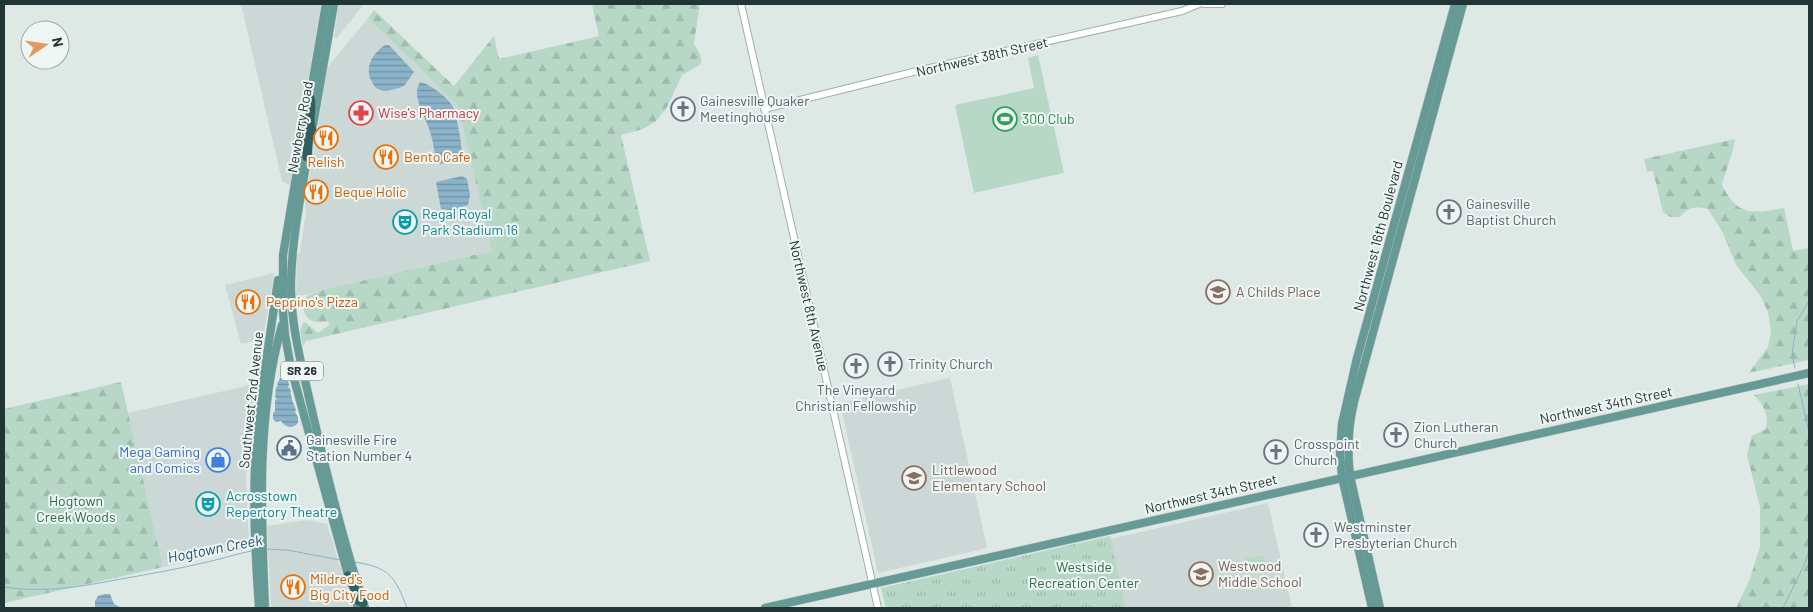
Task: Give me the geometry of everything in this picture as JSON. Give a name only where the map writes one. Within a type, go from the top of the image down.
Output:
[{"type":"highway","points":[[308,157],[308,128],[312,106],[310,98]]},
{"type":"highway","points":[[351,575],[362,607]]},
{"type":"main road","name":"Newberry Road","points":[[310,98],[326,4]]},
{"type":"main road","name":"Newberry Road","points":[[283,256],[334,4]]},
{"type":"main road","name":"Northwest 16th Boulevard","points":[[1346,477],[1340,439],[1346,400],[1455,4]]},
{"type":"main road","name":"Northwest 16th Boulevard","points":[[1346,477],[1348,440],[1354,402],[1463,4]]},
{"type":"main road","name":"Newberry Road","points":[[291,281],[293,255],[308,157]]},
{"type":"main road","name":"SR 26","points":[[283,256],[284,319],[291,368],[351,575]]},
{"type":"main road","name":"Southwest 2nd Avenue","points":[[259,608],[260,564],[257,449],[268,348],[283,256]]},
{"type":"main road","name":"SR 26","points":[[291,281],[292,310],[300,358],[343,548]]},
{"type":"main road","name":"Southwest 2nd Avenue","points":[[259,542],[264,423],[274,357],[291,281]]},
{"type":"main road","name":"Northwest 34th Street","points":[[765,608],[1809,373]]},
{"type":"main road","points":[[261,403],[264,423]]},
{"type":"main road","points":[[1346,477],[1367,568],[1380,608]]},
{"type":"main road","points":[[1367,568],[1372,608]]},
{"type":"main road","name":"Southwest 2nd Avenue","points":[[260,581],[265,608]]},
{"type":"street","name":"Northwest 8th Avenue","points":[[741,4],[878,608]]},
{"type":"street","name":"Northwest 38th Street","points":[[764,109],[921,70],[1182,11],[1199,4]]},
{"type":"street","points":[[1204,4],[1222,4]]},
{"type":"shaded area","points":[[241,4],[321,4],[290,185],[282,181]]},
{"type":"shaded area","points":[[339,4],[364,4],[337,38],[334,37]]},
{"type":"shaded area","points":[[368,18],[458,106],[492,251],[296,297],[297,253],[300,253],[306,211],[305,205],[328,67]]},
{"type":"shaded area","points":[[274,273],[263,339],[241,344],[225,285]]},
{"type":"shaded area","name":"Littlewood Elementary School","points":[[950,378],[987,548],[878,573],[840,403]]},
{"type":"shaded area","points":[[255,384],[246,477],[249,548],[163,567],[128,413]]},
{"type":"shaded area","name":"Westwood Middle School","points":[[1268,503],[1292,608],[1126,608],[1110,539]]},
{"type":"shaded area","points":[[308,520],[327,524],[353,608],[271,608],[267,526]]},
{"type":"green space","points":[[592,4],[700,4],[694,43],[700,56],[701,64],[682,75],[666,109],[655,122],[643,129],[621,135],[650,261],[306,341],[303,346],[300,331],[303,323],[305,322],[318,333],[329,325],[329,322],[316,322],[308,318],[303,308],[307,296],[323,290],[492,251],[458,106],[368,18],[374,10],[454,86],[494,36],[499,59],[599,36]]},
{"type":"green space","name":"300 Club","points":[[1038,55],[1064,173],[974,193],[955,105],[1034,88],[1028,58]]},
{"type":"green space","points":[[1735,139],[1722,185],[1728,195],[1740,207],[1754,212],[1784,208],[1793,251],[1809,248],[1809,360],[1749,373],[1768,347],[1771,332],[1768,312],[1760,295],[1736,265],[1723,233],[1708,209],[1692,208],[1680,217],[1670,217],[1663,212],[1653,171],[1647,172],[1644,159]]},
{"type":"green space","name":"Hogtown Creek Woods","points":[[121,382],[163,567],[4,603],[4,409]]},
{"type":"green space","points":[[1809,384],[1809,608],[1736,608],[1750,579],[1760,546],[1760,507],[1747,455],[1752,436],[1766,429],[1767,419],[1763,406],[1754,395]]},
{"type":"green space","name":"Westside Recreation Center","points":[[1110,536],[1126,608],[886,608],[881,588]]},
{"type":"green space","points":[[1263,555],[1266,569],[1247,573],[1244,559]]},
{"type":"water","points":[[385,45],[389,45],[414,72],[404,86],[393,90],[379,90],[375,87],[369,72],[373,57]]},
{"type":"water","points":[[420,82],[438,91],[452,105],[459,132],[461,159],[441,164],[436,162],[432,138],[418,101],[417,88]]},
{"type":"water","points":[[462,176],[467,179],[470,195],[468,205],[452,210],[441,209],[436,182]]},
{"type":"water","points":[[280,378],[288,381],[288,388],[290,388],[295,412],[298,417],[298,423],[291,427],[284,425],[281,421],[276,422],[273,419],[275,400],[277,399],[275,397],[276,387]]},
{"type":"water","points":[[110,594],[114,604],[122,608],[95,608],[95,601],[98,596]]},
{"type":"waterway","points":[[1795,368],[1792,354],[1797,321],[1809,301]]},
{"type":"waterway","points":[[1798,384],[1809,432]]},
{"type":"waterway","name":"Hogtown Creek","points":[[265,549],[287,550],[340,560]]},
{"type":"waterway","points":[[1783,608],[1806,561],[1809,549]]},
{"type":"waterway","name":"Hogtown Creek","points":[[4,587],[20,589],[76,587],[175,569],[251,551]]},
{"type":"waterway","name":"Hogtown Creek","points":[[354,562],[375,567],[389,575],[399,588],[407,608]]},
{"type":"place","name":"Gainesville Quaker Meetinghouse","points":[[683,109]]},
{"type":"place","name":"Wise's Pharmacy","points":[[361,113]]},
{"type":"place","name":"300 Club","points":[[1005,119]]},
{"type":"place","name":"Relish","points":[[326,138]]},
{"type":"place","name":"Bento Cafe","points":[[386,157]]},
{"type":"place","name":"Beque Holic","points":[[316,192]]},
{"type":"place","name":"Gainesville Baptist Church","points":[[1449,212]]},
{"type":"place","name":"Regal Royal Park Stadium 16","points":[[405,222]]},
{"type":"place","name":"A Childs Place","points":[[1218,292]]},
{"type":"place","name":"Peppino's Pizza","points":[[248,302]]},
{"type":"place","name":"Trinity Church","points":[[890,364]]},
{"type":"place","name":"The Vineyard Christian Fellowship","points":[[856,366]]},
{"type":"place","name":"Zion Lutheran Church","points":[[1396,435]]},
{"type":"place","name":"Gainesville Fire Station Number 4","points":[[289,448]]},
{"type":"place","name":"Crosspoint Church","points":[[1276,452]]},
{"type":"place","name":"Mega Gaming and Comics","points":[[218,460]]},
{"type":"place","name":"Littlewood Elementary School","points":[[914,478]]},
{"type":"place","name":"Acrosstown Repertory Theatre","points":[[208,504]]},
{"type":"place","name":"Westminster Presbyterian Church","points":[[1316,535]]},
{"type":"place","name":"Westwood Middle School","points":[[1201,574]]},
{"type":"place","name":"Mildred's Big City Food","points":[[293,587]]}]
